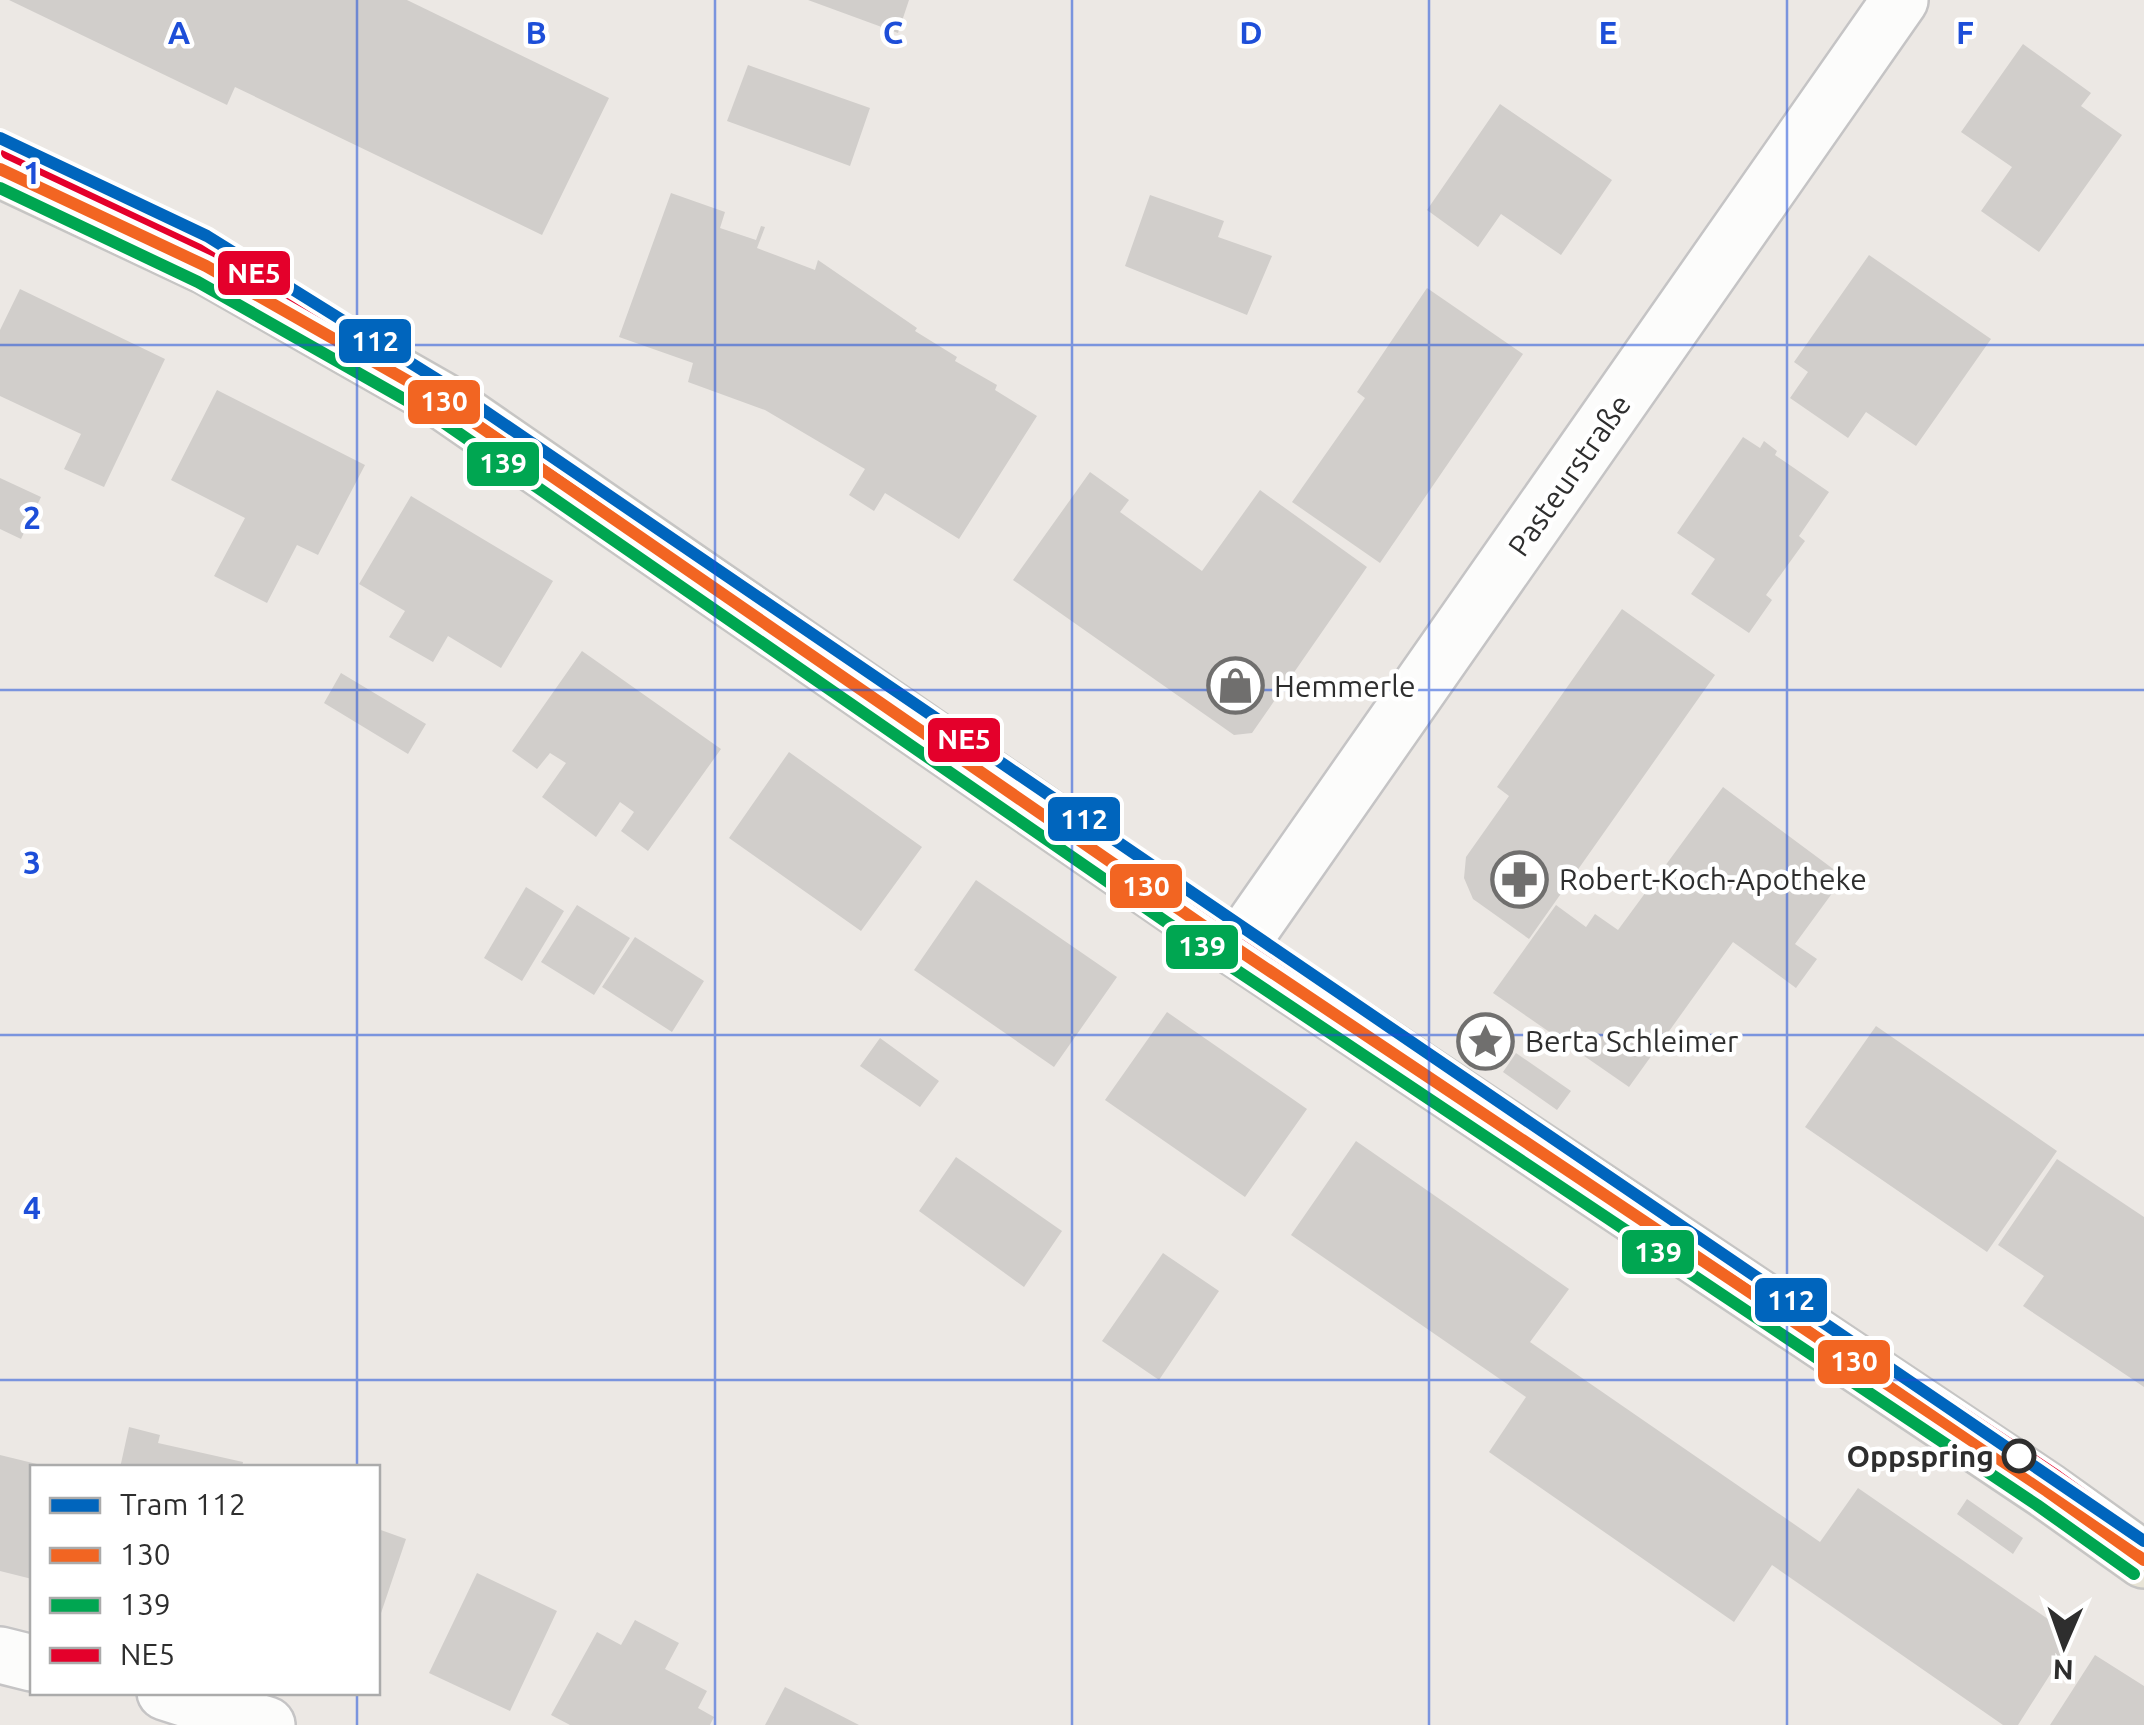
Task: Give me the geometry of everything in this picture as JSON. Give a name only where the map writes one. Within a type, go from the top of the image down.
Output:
[{"type":"main road","points":[[0,170],[206,266],[442,401],[1237,949],[2047,1491],[2144,1560]]},
{"type":"street","name":"Pasteurstraße","points":[[1237,949],[1900,0]]},
{"type":"street","points":[[0,1655],[30,1662]]},
{"type":"street","points":[[174,1695],[267,1725]]},
{"type":"building","points":[[9,0],[407,0],[609,98],[542,235],[235,87],[227,105]]},
{"type":"building","points":[[808,0],[909,0],[898,33]]},
{"type":"building","points":[[2023,44],[2091,93],[2081,106],[2122,135],[2039,252],[1981,211],[2012,167],[1961,132]]},
{"type":"building","points":[[748,65],[870,108],[850,166],[727,121]]},
{"type":"building","points":[[1500,104],[1612,180],[1561,255],[1501,214],[1478,247],[1427,210]]},
{"type":"building","points":[[671,193],[725,212],[720,228],[756,240],[761,226],[765,227],[757,248],[815,270],[818,260],[957,357],[955,361],[997,385],[995,390],[1037,416],[959,539],[885,493],[874,511],[849,495],[865,469],[765,410],[688,382],[693,363],[619,337]]},
{"type":"building","points":[[1150,195],[1224,221],[1218,237],[1272,256],[1247,315],[1125,266]]},
{"type":"building","points":[[1869,255],[1991,339],[1916,446],[1866,412],[1848,438],[1790,398],[1808,372],[1794,362]]},
{"type":"building","points":[[1427,288],[1523,354],[1380,563],[1292,502],[1365,398],[1357,392]]},
{"type":"building","points":[[20,289],[165,359],[104,487],[64,469],[81,434],[0,396],[0,330]]},
{"type":"building","points":[[217,390],[365,465],[318,555],[297,545],[267,603],[214,576],[245,518],[171,480]]},
{"type":"building","points":[[1743,437],[1760,448],[1764,441],[1777,451],[1775,455],[1829,492],[1799,536],[1805,541],[1766,595],[1772,600],[1749,633],[1691,594],[1715,559],[1677,533]]},
{"type":"building","points":[[1090,472],[1129,500],[1120,512],[1202,571],[1260,490],[1367,567],[1252,733],[1234,735],[1013,580]]},
{"type":"building","points":[[0,478],[41,497],[21,539],[0,529]]},
{"type":"building","points":[[411,496],[553,581],[501,668],[448,636],[433,662],[389,637],[405,611],[359,584]]},
{"type":"building","points":[[1622,609],[1715,675],[1529,939],[1473,899],[1464,878],[1466,857],[1509,796],[1497,787]]},
{"type":"building","points":[[582,651],[721,749],[648,851],[621,831],[634,812],[620,802],[596,837],[542,797],[566,763],[550,753],[537,769],[512,751]]},
{"type":"building","points":[[341,673],[426,724],[408,754],[324,703]]},
{"type":"building","points":[[789,752],[922,847],[861,931],[729,838]]},
{"type":"building","points":[[1723,787],[1844,877],[1795,944],[1817,959],[1796,988],[1733,942],[1629,1087],[1493,993],[1556,905],[1586,927],[1595,914],[1618,930]]},
{"type":"building","points":[[976,880],[1117,977],[1054,1067],[914,970]]},
{"type":"building","points":[[526,887],[564,911],[522,981],[484,958]]},
{"type":"building","points":[[577,905],[630,938],[594,995],[541,962]]},
{"type":"building","points":[[635,937],[704,981],[672,1032],[602,987]]},
{"type":"building","points":[[1167,1012],[1307,1109],[1245,1197],[1105,1100]]},
{"type":"building","points":[[1876,1026],[2057,1151],[1987,1252],[1805,1127]]},
{"type":"building","points":[[880,1038],[939,1081],[920,1107],[860,1066]]},
{"type":"building","points":[[1516,1053],[1571,1091],[1557,1110],[1503,1072]]},
{"type":"building","points":[[1356,1141],[1569,1289],[1530,1342],[1553,1358],[1820,1542],[1858,1488],[2074,1637],[2018,1725],[2003,1725],[1772,1565],[1734,1622],[1489,1452],[1526,1397],[1291,1235]]},
{"type":"building","points":[[956,1157],[1062,1231],[1024,1287],[919,1211]]},
{"type":"building","points":[[2057,1159],[2144,1217],[2144,1387],[2023,1306],[2044,1276],[1998,1245]]},
{"type":"building","points":[[1163,1253],[1219,1291],[1159,1380],[1102,1341]]},
{"type":"building","points":[[129,1427],[160,1435],[158,1443],[243,1462],[242,1465],[121,1465]]},
{"type":"building","points":[[0,1455],[41,1465],[30,1465],[30,1578],[0,1571]]},
{"type":"building","points":[[1967,1499],[2023,1538],[2013,1554],[1957,1514]]},
{"type":"building","points":[[380,1530],[406,1539],[380,1616]]},
{"type":"building","points":[[477,1573],[557,1611],[510,1711],[429,1673]]},
{"type":"building","points":[[635,1620],[679,1643],[665,1669],[707,1691],[698,1708],[714,1717],[710,1725],[570,1725],[551,1715],[597,1632],[621,1645]]},
{"type":"building","points":[[2095,1655],[2144,1686],[2144,1725],[2050,1725]]},
{"type":"building","points":[[785,1687],[859,1725],[765,1725]]},
{"type":"tram line","name":"112","points":[[0,138],[207,236],[451,388],[2144,1541]]},
{"type":"transit line","name":"NE5","points":[[7,153],[215,251],[453,387],[1247,935],[2057,1476],[2144,1539]]},
{"type":"transit line","name":"130","points":[[0,169],[206,266],[443,401],[1237,949],[2047,1491],[2144,1560]]},
{"type":"transit line","name":"139","points":[[0,188],[198,282],[434,416],[1227,964],[2037,1505],[2134,1574]]},
{"type":"place","name":"Hemmerle","points":[[1235,686]]},
{"type":"place","name":"Robert-Koch-Apotheke","points":[[1520,879]]},
{"type":"place","name":"Berta Schleimer","points":[[1486,1041]]},
{"type":"place","name":"Oppspring","points":[[2019,1456]]}]
